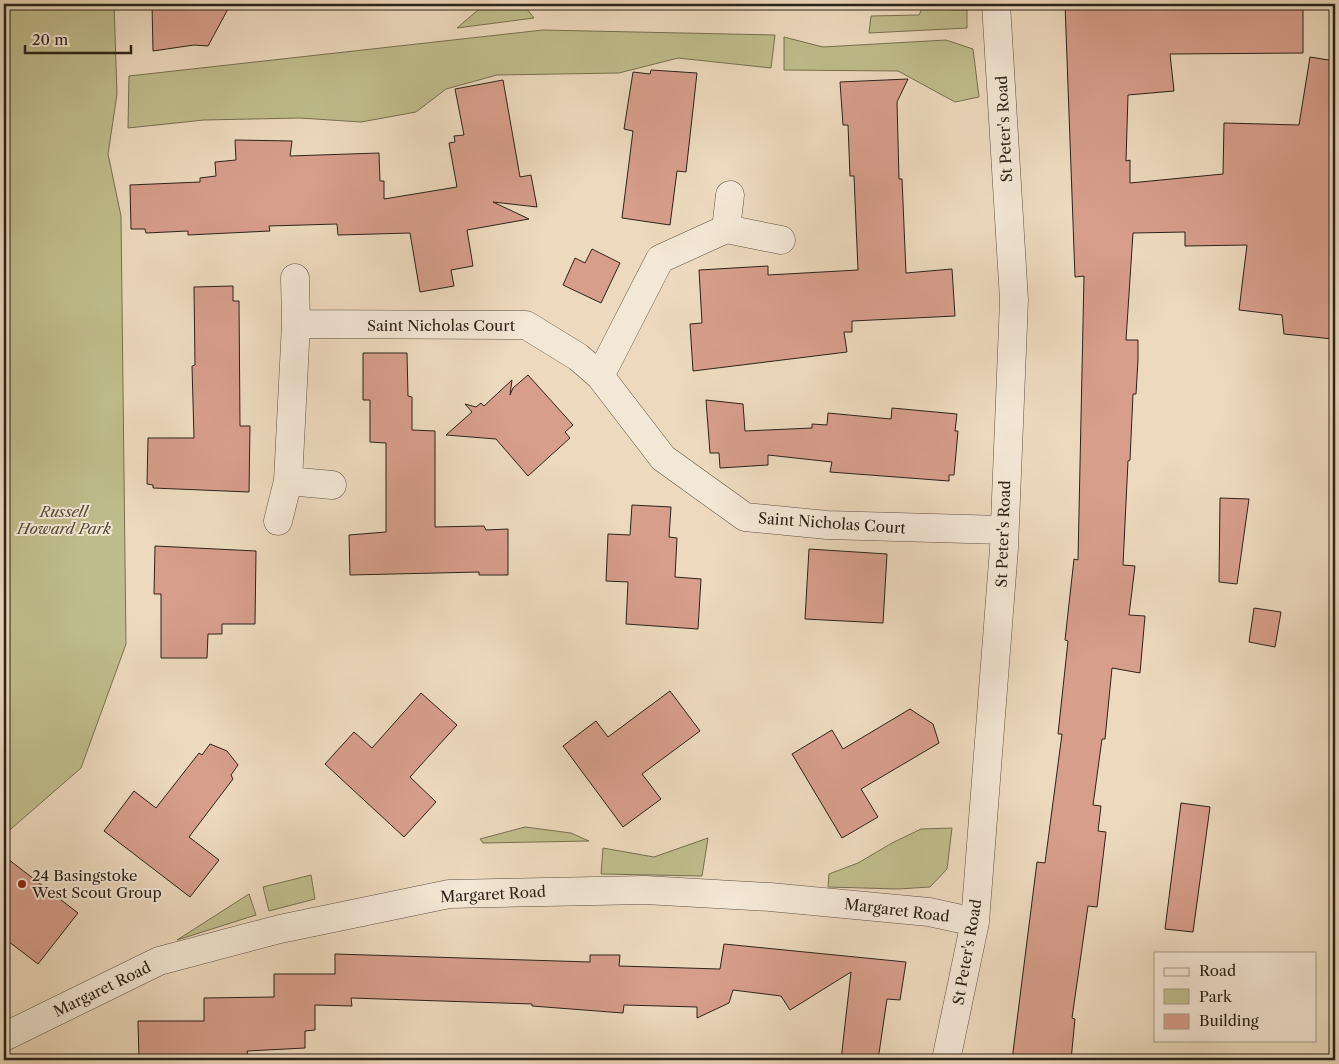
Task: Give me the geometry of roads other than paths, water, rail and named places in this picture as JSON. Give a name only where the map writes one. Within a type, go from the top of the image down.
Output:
[{"type":"street","name":"St Peter's Road","points":[[946,1060],[975,922],[1004,548],[1003,530],[1014,300],[996,4]]},
{"type":"street","points":[[726,228],[730,195]]},
{"type":"street","points":[[600,376],[660,259],[726,228],[782,240]]},
{"type":"street","points":[[278,521],[288,481],[296,324],[295,278]]},
{"type":"street","name":"Saint Nicholas Court","points":[[296,324],[526,325],[578,357],[600,376],[663,458],[745,516],[827,525],[1003,530]]},
{"type":"street","points":[[288,481],[332,485]]},
{"type":"street","name":"Margaret Road","points":[[4,1037],[159,961],[280,929],[449,894],[645,890],[770,897],[929,912],[975,922]]},
{"type":"place","name":"24 Basingstoke West Scout Group","points":[[22,884]]},
{"type":"park label","name":"Russell Howard Park","points":[[64,520]]}]
